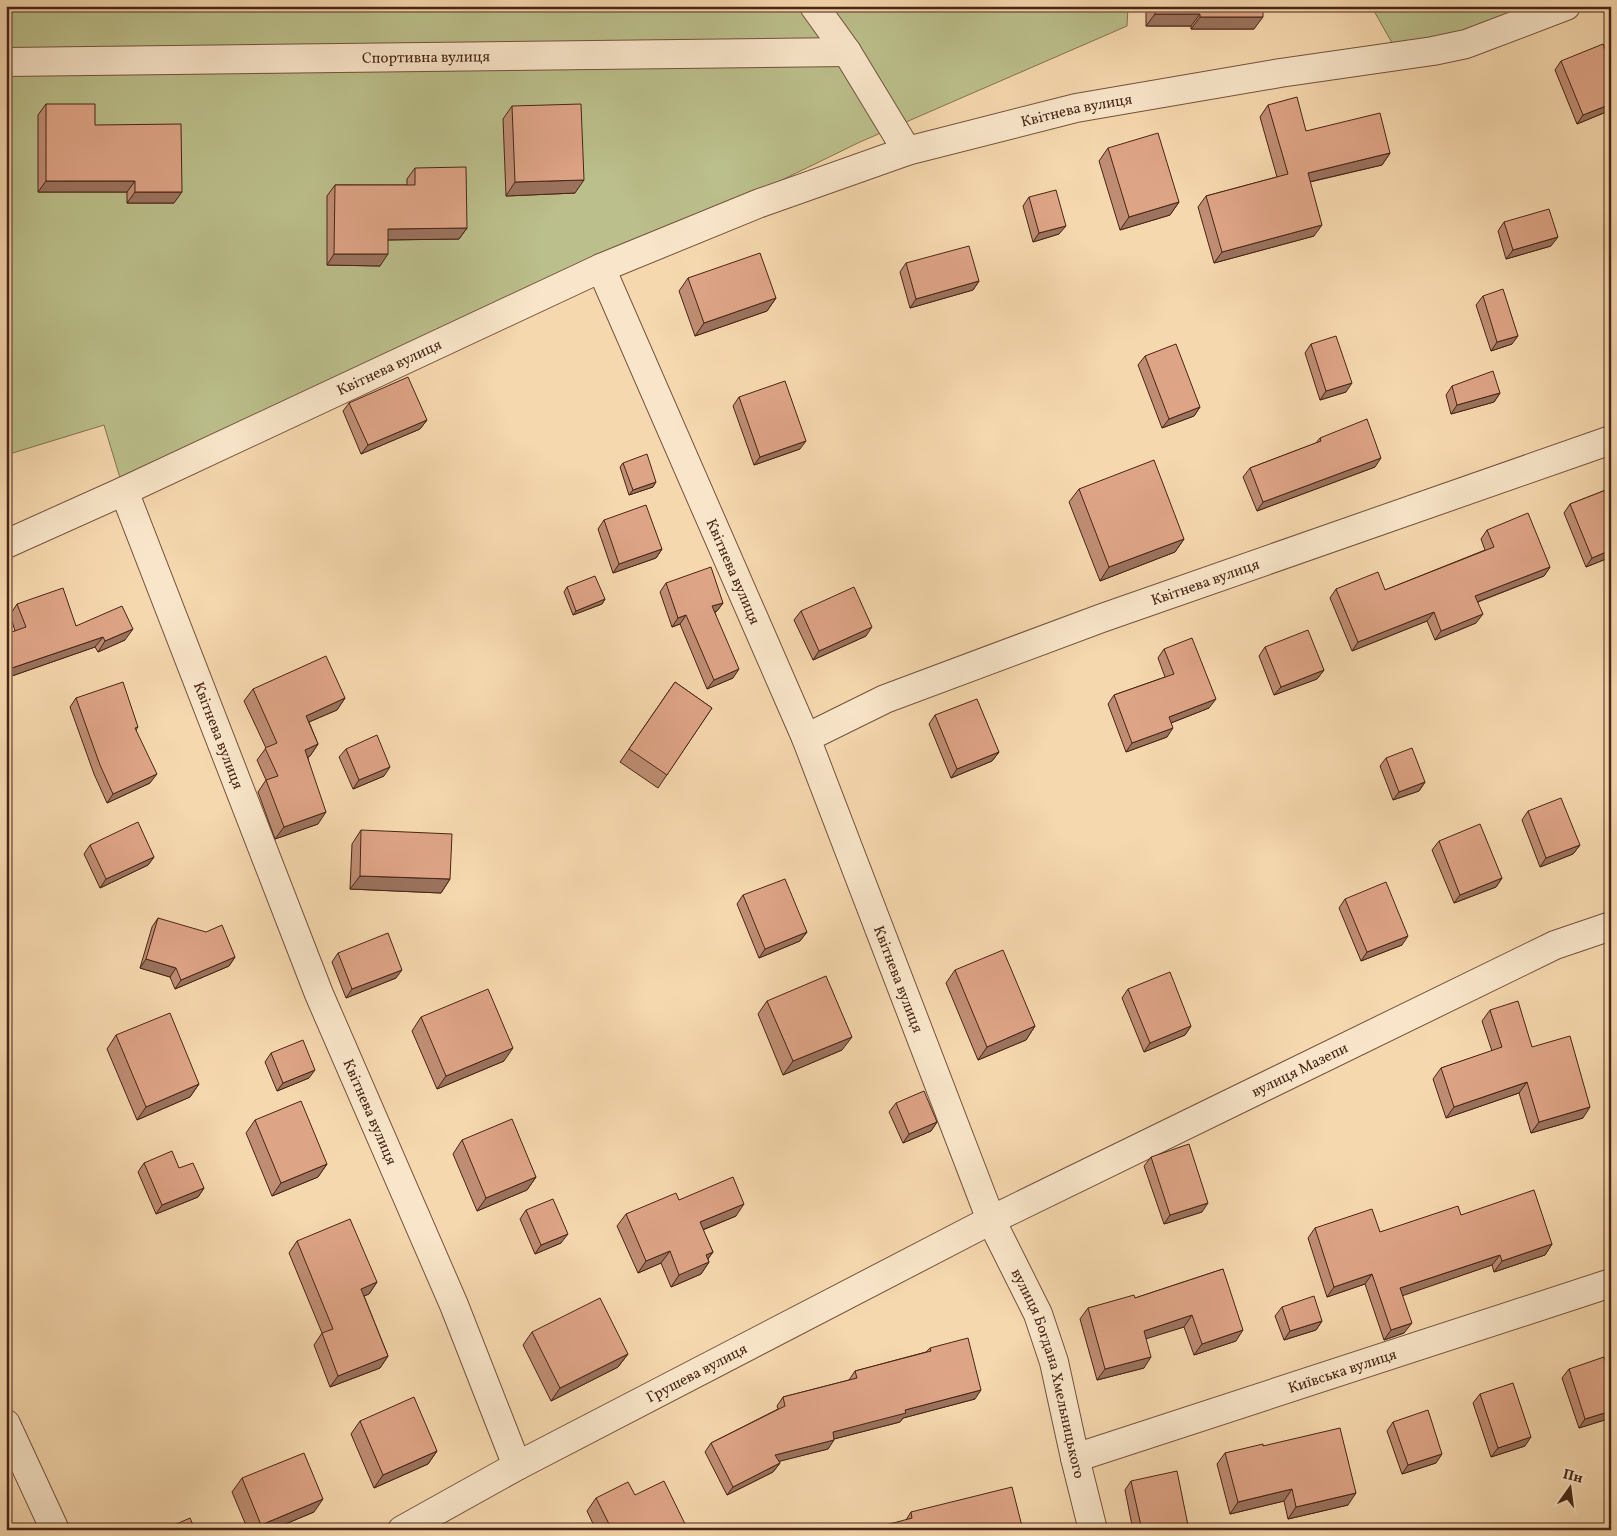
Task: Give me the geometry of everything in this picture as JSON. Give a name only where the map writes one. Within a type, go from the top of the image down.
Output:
[{"type":"street","points":[[814,6],[847,52],[907,151]]},
{"type":"street","name":"Квітнева вулиця","points":[[517,1466],[454,1305],[319,994],[124,491],[601,268],[760,203],[907,151],[1076,108],[1280,73],[1400,57],[1466,44],[1566,6]]},
{"type":"street","name":"Спортивна вулиця","points":[[6,62],[847,52]]},
{"type":"street","name":"Квітнева вулиця","points":[[601,268],[806,738],[992,1220]]},
{"type":"street","name":"Квітнева вулиця","points":[[806,738],[885,699],[1102,618],[1611,440]]},
{"type":"street","points":[[6,544],[124,491]]},
{"type":"street","name":"вулиця Мазепи","points":[[992,1220],[1555,945],[1611,926]]},
{"type":"street","name":"Грушева вулиця","points":[[402,1530],[517,1466],[992,1220]]},
{"type":"street","name":"вулиця Богдана Хмельницького","points":[[992,1220],[1038,1314],[1054,1362],[1093,1530]]},
{"type":"street","name":"Київська вулиця","points":[[1075,1458],[1611,1283]]},
{"type":"street","points":[[6,1424],[55,1530]]},
{"type":"green space","points":[[6,6],[1128,6],[1127,26],[860,142],[601,268],[124,491],[104,425],[6,455]]},
{"type":"green space","points":[[1346,6],[1566,6],[1400,57],[1374,11]]},
{"type":"building","points":[[1155,6],[1263,6],[1263,17],[1200,17],[1200,14],[1155,14]]},
{"type":"building","points":[[1603,44],[1611,64],[1611,104],[1583,115],[1561,61]]},
{"type":"building","points":[[1297,97],[1306,131],[1380,113],[1390,153],[1308,173],[1322,225],[1222,252],[1206,196],[1288,174],[1268,105]]},
{"type":"building","points":[[46,104],[95,104],[95,125],[181,124],[182,192],[135,192],[135,181],[46,181]]},
{"type":"building","points":[[581,104],[584,180],[515,182],[512,106]]},
{"type":"building","points":[[1158,133],[1179,202],[1129,217],[1108,148]]},
{"type":"building","points":[[466,167],[467,228],[388,229],[388,254],[334,254],[335,185],[415,185],[415,168]]},
{"type":"building","points":[[1056,190],[1066,226],[1039,233],[1029,197]]},
{"type":"building","points":[[1549,209],[1558,237],[1513,250],[1504,222]]},
{"type":"building","points":[[969,246],[979,281],[916,299],[906,263]]},
{"type":"building","points":[[760,253],[776,298],[704,323],[688,278]]},
{"type":"building","points":[[1503,289],[1518,336],[1497,342],[1483,296]]},
{"type":"building","points":[[1336,336],[1352,383],[1326,391],[1311,344]]},
{"type":"building","points":[[1176,344],[1200,407],[1169,419],[1145,356]]},
{"type":"building","points":[[1493,371],[1500,393],[1457,405],[1452,386]]},
{"type":"building","points":[[408,377],[427,420],[368,445],[349,403]]},
{"type":"building","points":[[785,381],[806,441],[760,457],[739,397]]},
{"type":"building","points":[[1367,419],[1381,458],[1263,502],[1250,468],[1321,441],[1320,438]]},
{"type":"building","points":[[647,454],[656,482],[633,490],[623,463]]},
{"type":"building","points":[[1154,460],[1184,539],[1109,567],[1079,489]]},
{"type":"building","points":[[1611,488],[1611,550],[1592,558],[1570,504]]},
{"type":"building","points":[[646,505],[662,549],[619,564],[604,520]]},
{"type":"building","points":[[1528,513],[1550,567],[1475,596],[1483,614],[1441,631],[1434,612],[1358,642],[1336,589],[1378,572],[1385,590],[1494,547],[1487,530]]},
{"type":"building","points":[[711,567],[723,603],[712,606],[739,669],[714,680],[686,615],[678,618],[666,583]]},
{"type":"building","points":[[595,576],[605,599],[576,611],[567,587]]},
{"type":"building","points":[[854,587],[872,627],[819,651],[801,611]]},
{"type":"building","points":[[63,588],[76,626],[122,606],[133,629],[105,641],[103,637],[6,670],[6,634],[26,627],[17,604]]},
{"type":"building","points":[[1308,630],[1324,670],[1281,687],[1265,647]]},
{"type":"building","points":[[1192,638],[1216,699],[1169,717],[1173,728],[1132,743],[1114,695],[1174,674],[1164,649]]},
{"type":"building","points":[[326,656],[345,698],[306,716],[318,744],[305,750],[326,812],[284,827],[266,780],[278,776],[265,748],[277,743],[253,689]]},
{"type":"building","points":[[123,682],[138,727],[135,728],[157,774],[113,794],[100,765],[76,698]]},
{"type":"building","points":[[675,682],[712,708],[667,775],[629,749]]},
{"type":"building","points":[[6,691],[12,707],[6,709]]},
{"type":"building","points":[[977,699],[999,752],[957,769],[935,715]]},
{"type":"building","points":[[377,735],[390,767],[359,780],[346,749]]},
{"type":"building","points":[[1412,748],[1425,782],[1399,792],[1386,758]]},
{"type":"building","points":[[1561,798],[1580,845],[1546,858],[1528,811]]},
{"type":"building","points":[[138,822],[154,857],[106,879],[90,845]]},
{"type":"building","points":[[1480,824],[1502,878],[1460,895],[1439,841]]},
{"type":"building","points":[[361,830],[452,834],[450,879],[360,876]]},
{"type":"building","points":[[785,879],[807,932],[765,949],[743,895]]},
{"type":"building","points":[[1386,882],[1408,936],[1367,952],[1345,899]]},
{"type":"building","points":[[158,918],[206,932],[222,925],[235,957],[181,980],[176,968],[146,959]]},
{"type":"building","points":[[388,933],[402,970],[352,989],[338,953]]},
{"type":"building","points":[[1003,950],[1035,1026],[987,1047],[955,970]]},
{"type":"building","points":[[1170,972],[1191,1026],[1150,1043],[1128,989]]},
{"type":"building","points":[[826,976],[852,1037],[793,1061],[767,1001]]},
{"type":"building","points":[[488,989],[513,1048],[446,1076],[421,1017]]},
{"type":"building","points":[[1518,1001],[1532,1047],[1570,1036],[1590,1107],[1539,1122],[1527,1082],[1454,1107],[1441,1068],[1502,1047],[1490,1010]]},
{"type":"building","points":[[170,1013],[199,1084],[146,1107],[116,1035]]},
{"type":"building","points":[[303,1040],[315,1070],[283,1083],[271,1053]]},
{"type":"building","points":[[924,1091],[937,1122],[909,1134],[896,1103]]},
{"type":"building","points":[[301,1101],[327,1164],[281,1183],[255,1120]]},
{"type":"building","points":[[512,1119],[536,1177],[486,1198],[462,1140]]},
{"type":"building","points":[[1189,1144],[1208,1203],[1170,1215],[1151,1157]]},
{"type":"building","points":[[172,1151],[179,1168],[193,1163],[204,1188],[162,1205],[144,1163]]},
{"type":"building","points":[[733,1177],[744,1204],[700,1222],[713,1252],[706,1255],[709,1262],[679,1275],[670,1251],[646,1261],[626,1214],[676,1193],[679,1200]]},
{"type":"building","points":[[1534,1190],[1552,1244],[1502,1261],[1500,1255],[1400,1288],[1412,1323],[1391,1330],[1372,1274],[1334,1287],[1315,1228],[1372,1209],[1380,1232],[1458,1206],[1461,1215]]},
{"type":"building","points":[[553,1199],[568,1234],[541,1245],[526,1210]]},
{"type":"building","points":[[350,1219],[377,1282],[361,1289],[388,1356],[338,1376],[322,1333],[333,1329],[297,1241]]},
{"type":"building","points":[[1223,1269],[1243,1330],[1202,1344],[1192,1315],[1144,1331],[1151,1357],[1105,1369],[1088,1308],[1134,1295],[1135,1298]]},
{"type":"building","points":[[1314,1296],[1322,1321],[1290,1331],[1282,1307]]},
{"type":"building","points":[[600,1298],[628,1354],[560,1388],[532,1332]]},
{"type":"building","points":[[968,1338],[981,1390],[905,1410],[906,1413],[833,1432],[834,1440],[775,1455],[780,1463],[733,1487],[711,1443],[785,1406],[783,1397],[857,1378],[855,1371],[931,1351],[930,1348]]},
{"type":"building","points":[[1604,1357],[1611,1378],[1611,1411],[1585,1419],[1569,1369]]},
{"type":"building","points":[[1513,1383],[1531,1437],[1498,1448],[1480,1394]]},
{"type":"building","points":[[414,1397],[437,1451],[383,1475],[360,1421]]},
{"type":"building","points":[[1428,1410],[1442,1454],[1408,1465],[1393,1422]]},
{"type":"building","points":[[1340,1428],[1356,1493],[1296,1507],[1292,1489],[1238,1502],[1225,1453]]},
{"type":"building","points":[[304,1453],[323,1499],[261,1525],[242,1478]]},
{"type":"building","points":[[1177,1471],[1189,1530],[1142,1530],[1131,1481]]},
{"type":"building","points":[[664,1481],[688,1530],[612,1530],[596,1498],[628,1482],[635,1495]]},
{"type":"building","points":[[1012,1487],[1023,1530],[867,1530],[912,1518],[911,1512]]},
{"type":"building","points":[[190,1518],[195,1530],[163,1530]]}]
